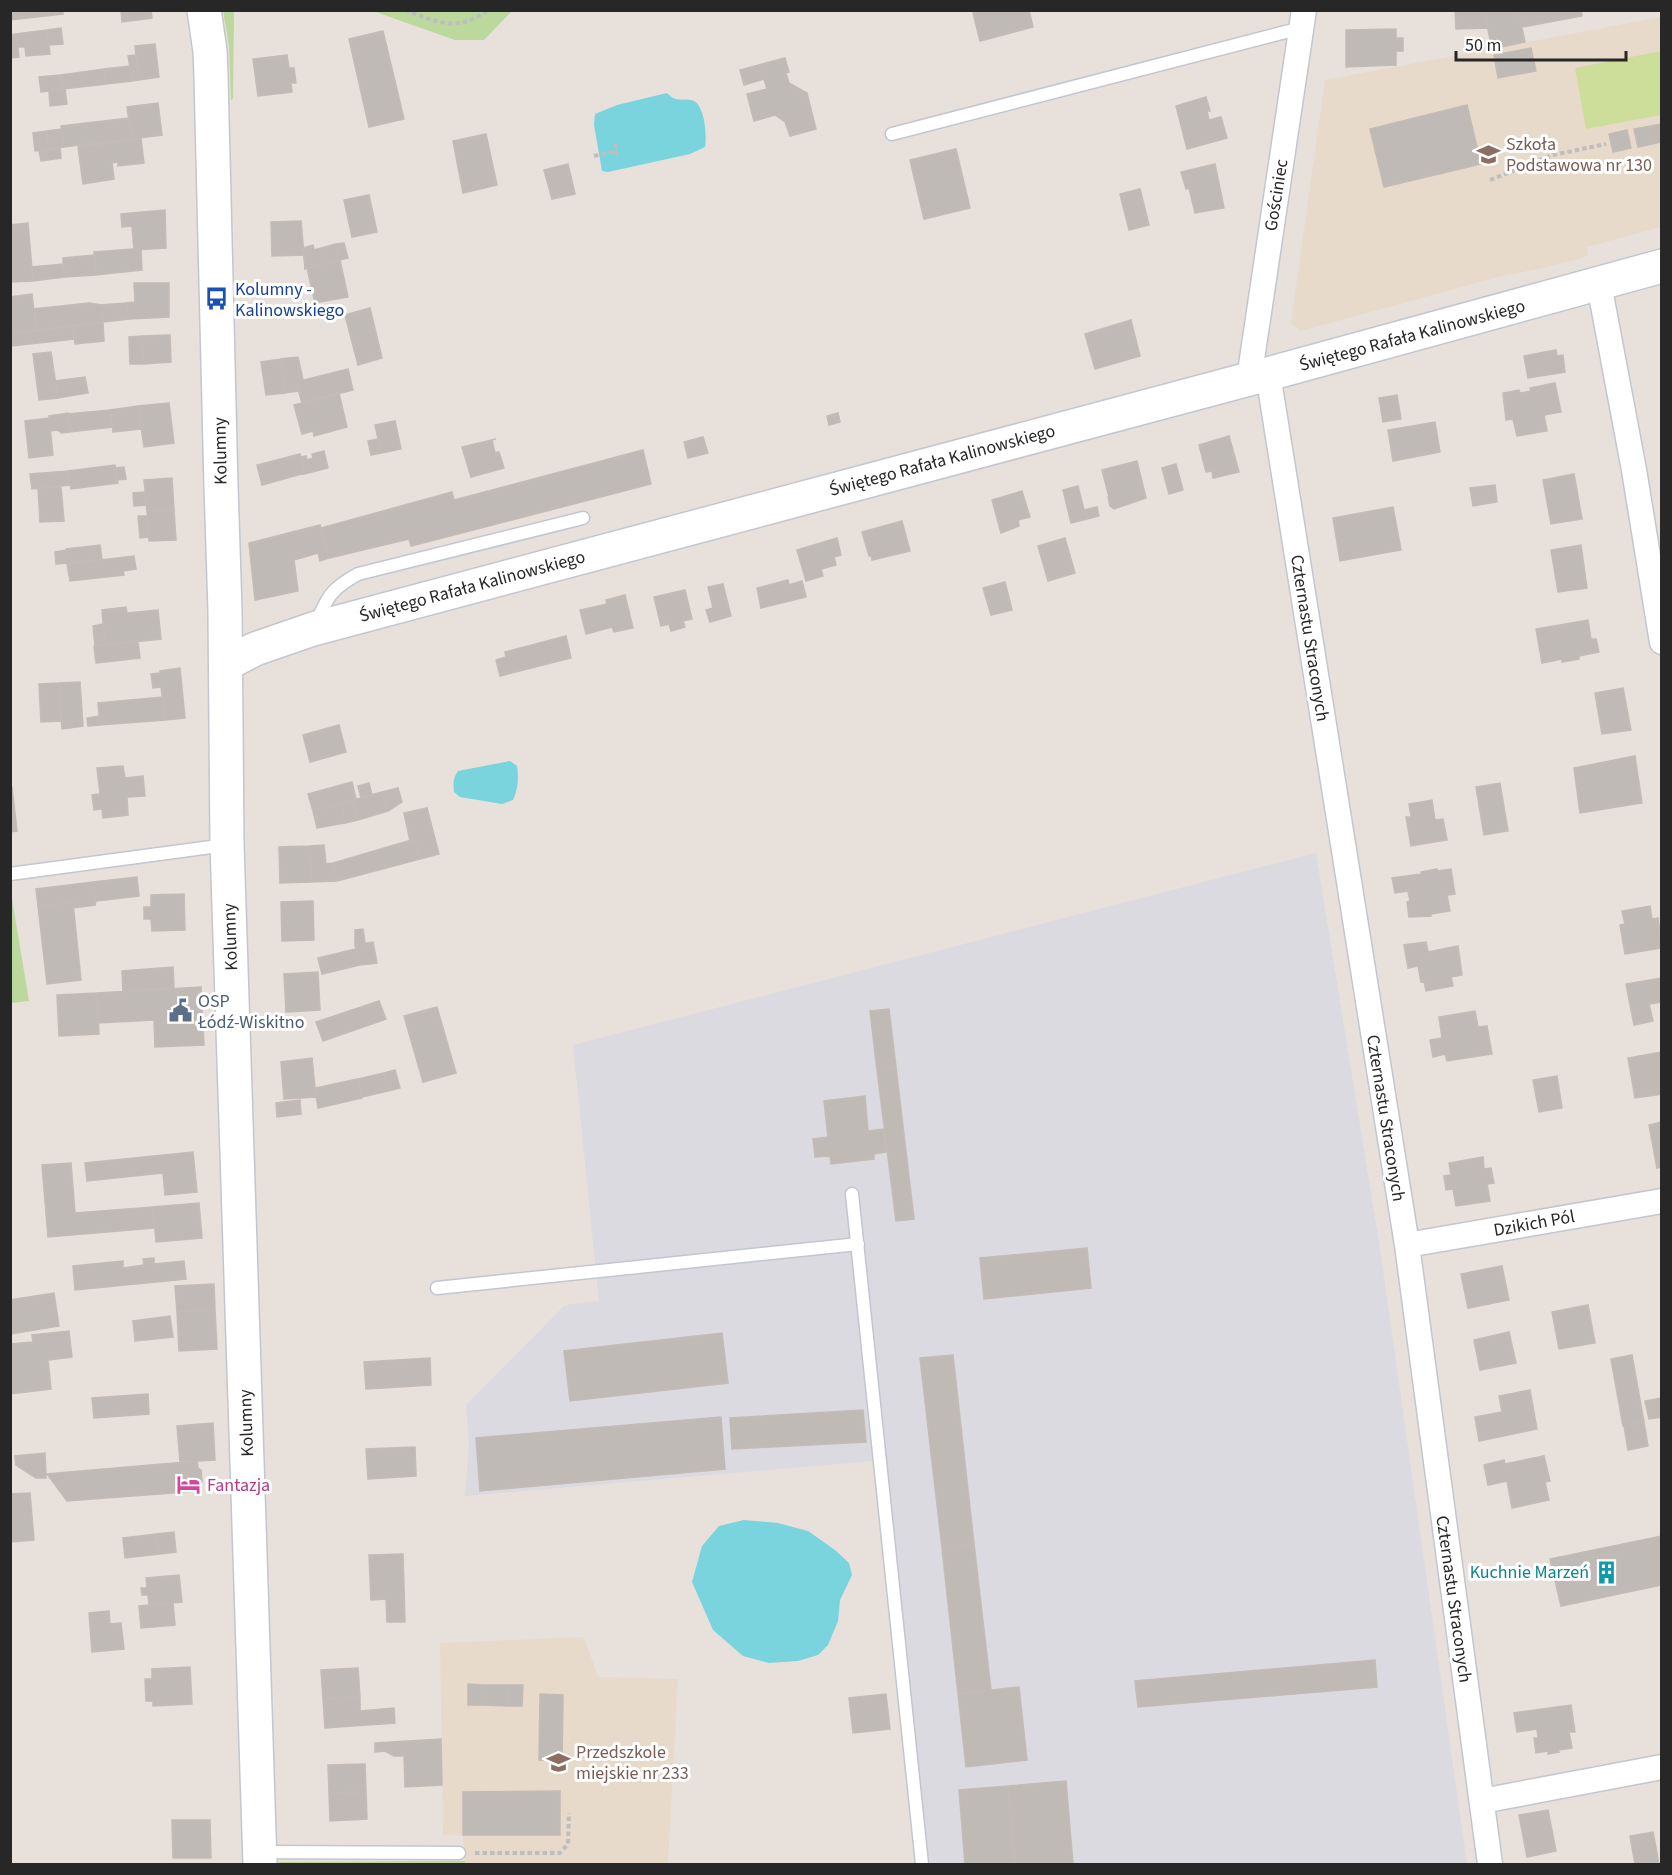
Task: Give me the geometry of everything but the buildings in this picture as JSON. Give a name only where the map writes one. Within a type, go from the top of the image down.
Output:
[{"type":"street","name":"Kolumny","points":[[204,10],[212,76],[226,664],[227,844],[260,1858]]},
{"type":"street","name":"Gościniec","points":[[1259,376],[1303,19]]},
{"type":"street","name":"Świętego Rafała Kalinowskiego","points":[[226,664],[255,649],[313,629],[1662,266]]},
{"type":"street","points":[[1599,284],[1634,470],[1662,642]]},
{"type":"street","name":"Czternastu Straconych","points":[[1259,376],[1407,1245],[1490,1864]]},
{"type":"street","name":"Dzikich Pól","points":[[1407,1245],[1662,1201]]},
{"type":"street","points":[[1482,1801],[1662,1767]]},
{"type":"lane","points":[[892,134],[1303,19]]},
{"type":"lane","points":[[313,629],[333,591],[358,574],[583,518]]},
{"type":"lane","points":[[10,874],[227,844]]},
{"type":"lane","points":[[852,1194],[922,1864]]},
{"type":"lane","points":[[437,1288],[858,1244]]},
{"type":"lane","points":[[260,1858],[459,1853]]},
{"type":"path","points":[[405,10],[434,21],[452,24],[471,21],[488,10]]},
{"type":"path","points":[[615,144],[617,158]]},
{"type":"path","points":[[1490,180],[1553,155],[1606,144]]},
{"type":"path","points":[[594,156],[616,151]]},
{"type":"path","points":[[459,1853],[560,1853],[568,1844],[568,1813]]},
{"type":"shaded area","name":"Szkoła Podstawowa nr 130","points":[[1661,17],[1661,227],[1587,247],[1588,255],[1578,259],[1502,276],[1301,331],[1291,323],[1325,80]]},
{"type":"shaded area","points":[[1316,853],[1380,1249],[1467,1864],[924,1864],[873,1461],[465,1496],[469,1445],[466,1405],[565,1305],[599,1301],[573,1045]]},
{"type":"shaded area","name":"Przedszkole miejskie nr 233","points":[[584,1637],[598,1677],[678,1679],[668,1864],[465,1864],[463,1836],[443,1835],[440,1643]]},
{"type":"green space","points":[[223,11],[234,11],[233,99],[231,100],[229,46]]},
{"type":"green space","points":[[373,11],[512,11],[484,40],[455,40]]},
{"type":"green space","points":[[1661,51],[1661,115],[1586,129],[1575,68]]},
{"type":"green space","points":[[11,893],[29,1001],[10,1003]]},
{"type":"green space","points":[[465,1861],[465,1864],[279,1864],[279,1862]]},
{"type":"water","points":[[667,93],[674,98],[694,101],[698,104],[704,122],[705,147],[690,154],[608,172],[602,171],[594,125],[595,114],[617,105]]},
{"type":"water","points":[[510,761],[517,766],[518,770],[517,788],[513,800],[502,804],[460,797],[454,792],[454,781],[458,771]]},
{"type":"water","points":[[744,1520],[778,1523],[808,1531],[849,1563],[852,1575],[840,1600],[838,1621],[828,1645],[818,1655],[798,1661],[769,1663],[743,1656],[713,1630],[692,1582],[702,1546],[719,1526]]},
{"type":"place","name":"Szkoła Podstawowa nr 130","points":[[1488,154]]},
{"type":"place","name":"Kolumny - Kalinowskiego","points":[[217,299]]},
{"type":"place","name":"OSP Łódź-Wiskitno","points":[[180,1011]]},
{"type":"place","name":"Fantazja","points":[[189,1485]]},
{"type":"place","name":"Kuchnie Marzeń","points":[[1607,1572]]},
{"type":"place","name":"Przedszkole miejskie nr 233","points":[[558,1762]]}]
